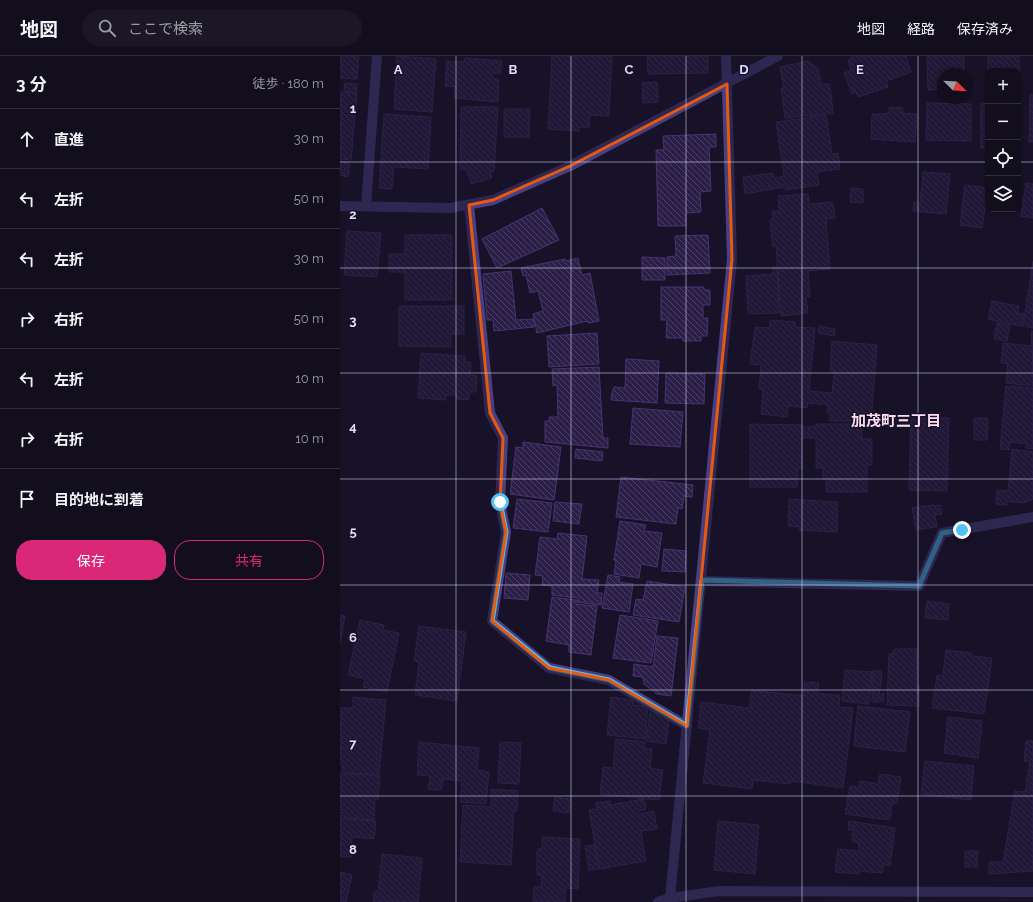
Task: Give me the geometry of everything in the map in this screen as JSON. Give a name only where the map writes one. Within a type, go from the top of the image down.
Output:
[{"type":"street","points":[[366,206],[377,56]]},
{"type":"street","points":[[670,898],[732,258],[726,56]]},
{"type":"street","points":[[340,206],[450,208],[493,200],[570,166],[778,56]]},
{"type":"street","points":[[469,205],[490,413],[503,438],[500,502],[506,532],[492,621],[550,668],[609,680],[687,726]]},
{"type":"street","points":[[702,580],[919,586],[942,533],[1033,517]]},
{"type":"street","points":[[658,902],[670,898],[719,891],[1033,892]]},
{"type":"highlighted area","points":[[727,84],[732,259],[687,726],[609,680],[549,668],[492,621],[506,532],[500,503],[503,438],[490,413],[469,205],[493,200],[570,166]]},
{"type":"building","points":[[340,56],[359,56],[357,79],[340,78]]},
{"type":"building","points":[[397,56],[436,59],[432,112],[394,109]]},
{"type":"building","points":[[552,56],[612,56],[609,116],[590,115],[589,128],[579,127],[579,131],[548,129]]},
{"type":"building","points":[[647,56],[708,56],[708,73],[648,74]]},
{"type":"building","points":[[851,56],[906,56],[911,72],[886,81],[888,87],[858,97],[856,92],[852,94],[844,73],[851,70],[848,60],[852,59]]},
{"type":"building","points":[[927,56],[964,56],[964,68],[937,68],[937,89],[928,90]]},
{"type":"building","points":[[988,56],[1019,56],[1019,68],[988,68]]},
{"type":"building","points":[[465,58],[502,61],[500,74],[492,73],[492,78],[499,79],[498,102],[454,98],[455,87],[445,86],[447,61],[464,62]]},
{"type":"building","points":[[808,61],[818,68],[821,84],[830,84],[833,113],[785,118],[781,88],[784,88],[780,67]]},
{"type":"building","points":[[657,82],[658,102],[643,103],[642,83]]},
{"type":"building","points":[[345,83],[357,84],[356,93],[344,91]]},
{"type":"building","points":[[340,92],[357,93],[351,160],[340,159]]},
{"type":"building","points":[[1030,95],[1033,95],[1033,142],[1029,142]]},
{"type":"building","points":[[927,103],[971,104],[971,141],[926,140]]},
{"type":"building","points":[[981,103],[985,103],[985,148],[981,148]]},
{"type":"building","points":[[461,107],[498,107],[494,171],[490,172],[492,178],[471,184],[467,170],[460,170]]},
{"type":"building","points":[[889,107],[903,108],[902,113],[917,114],[915,142],[871,139],[872,114],[889,113]]},
{"type":"building","points":[[504,109],[530,109],[529,137],[504,137]]},
{"type":"building","points":[[384,114],[431,117],[428,169],[394,167],[392,189],[379,188]]},
{"type":"building","points":[[826,115],[832,154],[838,153],[840,169],[817,172],[819,185],[786,190],[785,187],[745,194],[743,177],[773,173],[774,178],[784,176],[776,122]]},
{"type":"building","points":[[716,134],[716,147],[709,147],[711,191],[700,192],[701,212],[686,213],[686,226],[658,226],[656,150],[664,150],[663,136]]},
{"type":"building","points":[[341,161],[350,163],[348,177],[340,175]]},
{"type":"building","points":[[923,172],[950,174],[946,214],[913,211],[914,202],[920,203]]},
{"type":"building","points":[[1026,183],[1033,184],[1033,218],[1021,216]]},
{"type":"building","points":[[965,185],[985,188],[985,208],[982,228],[960,225]]},
{"type":"building","points":[[851,188],[863,189],[863,203],[850,202]]},
{"type":"building","points":[[808,194],[809,204],[833,202],[835,218],[826,219],[830,269],[808,271],[810,297],[806,297],[808,313],[781,316],[776,246],[773,247],[770,220],[773,219],[772,212],[779,211],[778,196]]},
{"type":"building","points":[[542,208],[559,240],[497,268],[482,239]]},
{"type":"building","points":[[347,231],[381,233],[377,277],[344,275]]},
{"type":"building","points":[[405,235],[452,235],[452,300],[405,300],[405,272],[389,272],[389,254],[405,254]]},
{"type":"building","points":[[708,235],[710,273],[667,275],[667,257],[676,256],[675,236]]},
{"type":"building","points":[[642,257],[665,258],[665,280],[642,280]]},
{"type":"building","points":[[578,258],[582,275],[590,273],[599,321],[588,323],[587,321],[537,333],[533,314],[543,311],[538,291],[530,293],[526,275],[523,276],[521,268],[565,259],[566,261]]},
{"type":"building","points":[[1033,261],[1033,328],[1023,326]]},
{"type":"building","points":[[773,267],[777,267],[779,313],[748,314],[746,276],[773,274]]},
{"type":"building","points":[[511,271],[516,320],[534,319],[534,327],[494,331],[493,320],[487,320],[483,274]]},
{"type":"building","points":[[661,287],[704,287],[704,290],[710,290],[710,305],[703,305],[703,318],[708,318],[707,336],[701,336],[701,341],[683,341],[683,338],[666,338],[667,320],[661,320]]},
{"type":"building","points":[[992,301],[1019,306],[1018,313],[1024,314],[1021,326],[988,319]]},
{"type":"building","points":[[399,306],[464,306],[464,334],[451,334],[451,347],[399,346]]},
{"type":"building","points":[[770,320],[795,322],[795,327],[815,328],[809,391],[832,393],[834,371],[830,371],[832,341],[877,345],[871,421],[830,421],[830,413],[827,413],[828,405],[808,403],[807,408],[788,406],[787,417],[761,414],[763,390],[759,389],[761,365],[750,364],[755,327],[769,328]]},
{"type":"building","points":[[997,323],[1010,325],[1007,341],[994,339]]},
{"type":"building","points":[[819,326],[835,329],[834,336],[818,333]]},
{"type":"building","points":[[1032,331],[1033,386],[1006,383],[1008,364],[1001,363],[1003,343],[1031,346]]},
{"type":"building","points":[[597,333],[599,364],[549,367],[547,336]]},
{"type":"building","points":[[421,353],[465,356],[465,362],[471,362],[470,375],[477,376],[476,392],[470,392],[468,400],[457,399],[457,395],[446,395],[446,400],[418,398]]},
{"type":"building","points":[[626,359],[659,361],[657,403],[611,400],[614,387],[625,388]]},
{"type":"building","points":[[599,367],[603,438],[608,438],[608,448],[545,442],[545,421],[550,421],[549,417],[558,417],[557,385],[553,386],[552,369]]},
{"type":"building","points":[[666,373],[705,374],[704,404],[665,403]]},
{"type":"building","points":[[1006,386],[1033,388],[1033,449],[1025,448],[1027,444],[1010,442],[1009,450],[1000,449]]},
{"type":"building","points":[[633,408],[683,412],[680,447],[630,444]]},
{"type":"building","points":[[911,417],[949,418],[947,491],[909,490]]},
{"type":"building","points":[[974,418],[988,418],[987,440],[974,440]]},
{"type":"building","points":[[750,424],[802,425],[802,427],[816,427],[816,424],[862,424],[862,439],[872,439],[872,465],[862,465],[867,467],[867,492],[826,492],[826,479],[823,479],[823,468],[816,468],[816,438],[802,438],[802,469],[798,469],[797,487],[750,487]]},
{"type":"building","points":[[523,442],[561,447],[554,500],[510,494],[516,447],[523,448]]},
{"type":"building","points":[[576,449],[603,452],[602,461],[575,458]]},
{"type":"building","points":[[1012,449],[1033,452],[1033,499],[1023,503],[1007,501],[1007,505],[996,504],[997,490],[1008,491]]},
{"type":"building","points":[[621,477],[693,485],[692,497],[684,496],[682,509],[678,508],[676,524],[616,517]]},
{"type":"building","points":[[517,499],[552,503],[548,532],[513,528]]},
{"type":"building","points":[[789,499],[838,502],[837,532],[799,530],[800,527],[788,526]]},
{"type":"building","points":[[555,502],[582,504],[579,524],[553,521]]},
{"type":"building","points":[[940,505],[942,514],[935,515],[937,527],[916,530],[912,508]]},
{"type":"building","points":[[620,521],[646,525],[644,531],[662,533],[657,567],[641,564],[639,578],[614,574],[616,561],[614,560]]},
{"type":"building","points":[[558,533],[587,536],[582,579],[599,580],[597,593],[602,593],[601,605],[577,602],[578,598],[552,595],[552,586],[542,585],[543,576],[535,575],[540,537],[557,539]]},
{"type":"building","points":[[664,549],[686,551],[685,572],[662,571]]},
{"type":"building","points":[[506,573],[530,575],[528,600],[504,598]]},
{"type":"building","points":[[608,575],[620,577],[619,582],[633,584],[629,612],[602,608]]},
{"type":"building","points":[[647,581],[685,587],[679,622],[633,615],[636,599],[643,600]]},
{"type":"building","points":[[552,597],[576,600],[576,604],[597,606],[591,655],[569,652],[569,645],[546,641]]},
{"type":"building","points":[[927,601],[949,604],[948,620],[925,618]]},
{"type":"building","points":[[340,615],[345,616],[340,644]]},
{"type":"building","points":[[620,615],[658,621],[651,663],[613,658]]},
{"type":"building","points":[[360,620],[384,625],[383,630],[399,633],[387,692],[363,687],[365,679],[348,675]]},
{"type":"building","points":[[419,626],[466,632],[457,701],[415,695],[419,662],[414,661]]},
{"type":"building","points":[[657,636],[678,638],[671,696],[657,694],[644,684],[643,677],[633,676],[634,664],[653,667]]},
{"type":"building","points":[[894,649],[917,649],[916,685],[919,685],[919,706],[887,705],[889,654],[893,654]]},
{"type":"building","points":[[946,650],[972,653],[972,656],[992,658],[984,714],[932,708],[937,675],[943,676]]},
{"type":"building","points":[[845,670],[872,672],[869,704],[842,701]]},
{"type":"building","points":[[872,671],[881,671],[882,678],[879,694],[884,694],[883,702],[872,702]]},
{"type":"building","points":[[805,682],[819,683],[817,693],[840,696],[839,707],[853,708],[843,788],[791,781],[790,784],[753,780],[752,789],[703,783],[710,730],[698,728],[701,702],[749,708],[752,690],[803,696]]},
{"type":"building","points":[[353,697],[386,700],[379,775],[342,772],[342,764],[340,764],[340,708],[353,708]]},
{"type":"building","points":[[611,697],[633,700],[633,705],[648,706],[645,739],[607,735]]},
{"type":"building","points":[[651,706],[670,715],[666,744],[646,741]]},
{"type":"building","points":[[858,706],[910,712],[905,752],[854,746]]},
{"type":"building","points":[[948,717],[982,721],[978,758],[944,753]]},
{"type":"building","points":[[616,739],[645,742],[644,748],[652,749],[650,768],[663,770],[659,800],[600,794],[603,767],[613,768]]},
{"type":"building","points":[[1026,741],[1033,741],[1033,871],[989,874],[989,862],[1003,862],[1015,791],[1025,792],[1030,762],[1024,761]]},
{"type":"building","points":[[419,742],[479,748],[477,770],[489,772],[486,804],[460,802],[462,781],[443,779],[441,790],[428,789],[430,776],[417,775]]},
{"type":"building","points":[[500,742],[521,743],[519,784],[498,783]]},
{"type":"building","points":[[925,761],[974,766],[971,800],[921,794]]},
{"type":"building","points":[[340,773],[380,776],[378,799],[375,799],[374,820],[346,818],[346,814],[340,813]]},
{"type":"building","points":[[880,774],[901,777],[897,803],[892,803],[890,820],[845,814],[850,786],[859,787],[860,781],[878,784]]},
{"type":"building","points":[[491,789],[518,791],[517,811],[514,810],[511,865],[460,862],[463,805],[491,807]]},
{"type":"building","points":[[555,797],[571,799],[569,813],[553,811]]},
{"type":"building","points":[[644,799],[646,810],[638,811],[639,814],[654,811],[657,829],[641,831],[646,861],[599,869],[589,810],[597,809],[596,803],[610,801],[610,805]]},
{"type":"building","points":[[340,815],[345,816],[345,819],[376,821],[374,839],[352,837],[351,857],[340,856]]},
{"type":"building","points":[[718,821],[759,825],[755,874],[714,870]]},
{"type":"building","points":[[849,821],[895,828],[890,866],[883,865],[882,873],[859,871],[859,874],[835,872],[838,849],[858,851],[859,843],[852,841],[853,830],[848,830]]},
{"type":"building","points":[[542,837],[580,839],[578,889],[566,888],[565,902],[533,902],[534,887],[541,887],[542,876],[537,875],[537,849],[542,849]]},
{"type":"building","points":[[595,845],[599,869],[589,870],[585,846]]},
{"type":"building","points":[[965,851],[978,851],[977,867],[965,867]]},
{"type":"building","points":[[382,854],[422,858],[418,902],[373,902],[374,891],[378,892]]},
{"type":"building","points":[[340,872],[352,875],[346,902],[340,902]]},
{"type":"district","name":"加茂町三丁目","points":[[896,421]]},
{"type":"route","points":[[500,502],[506,532],[492,621],[550,668],[609,680],[687,726],[702,580],[919,586],[942,533],[962,530]]}]
